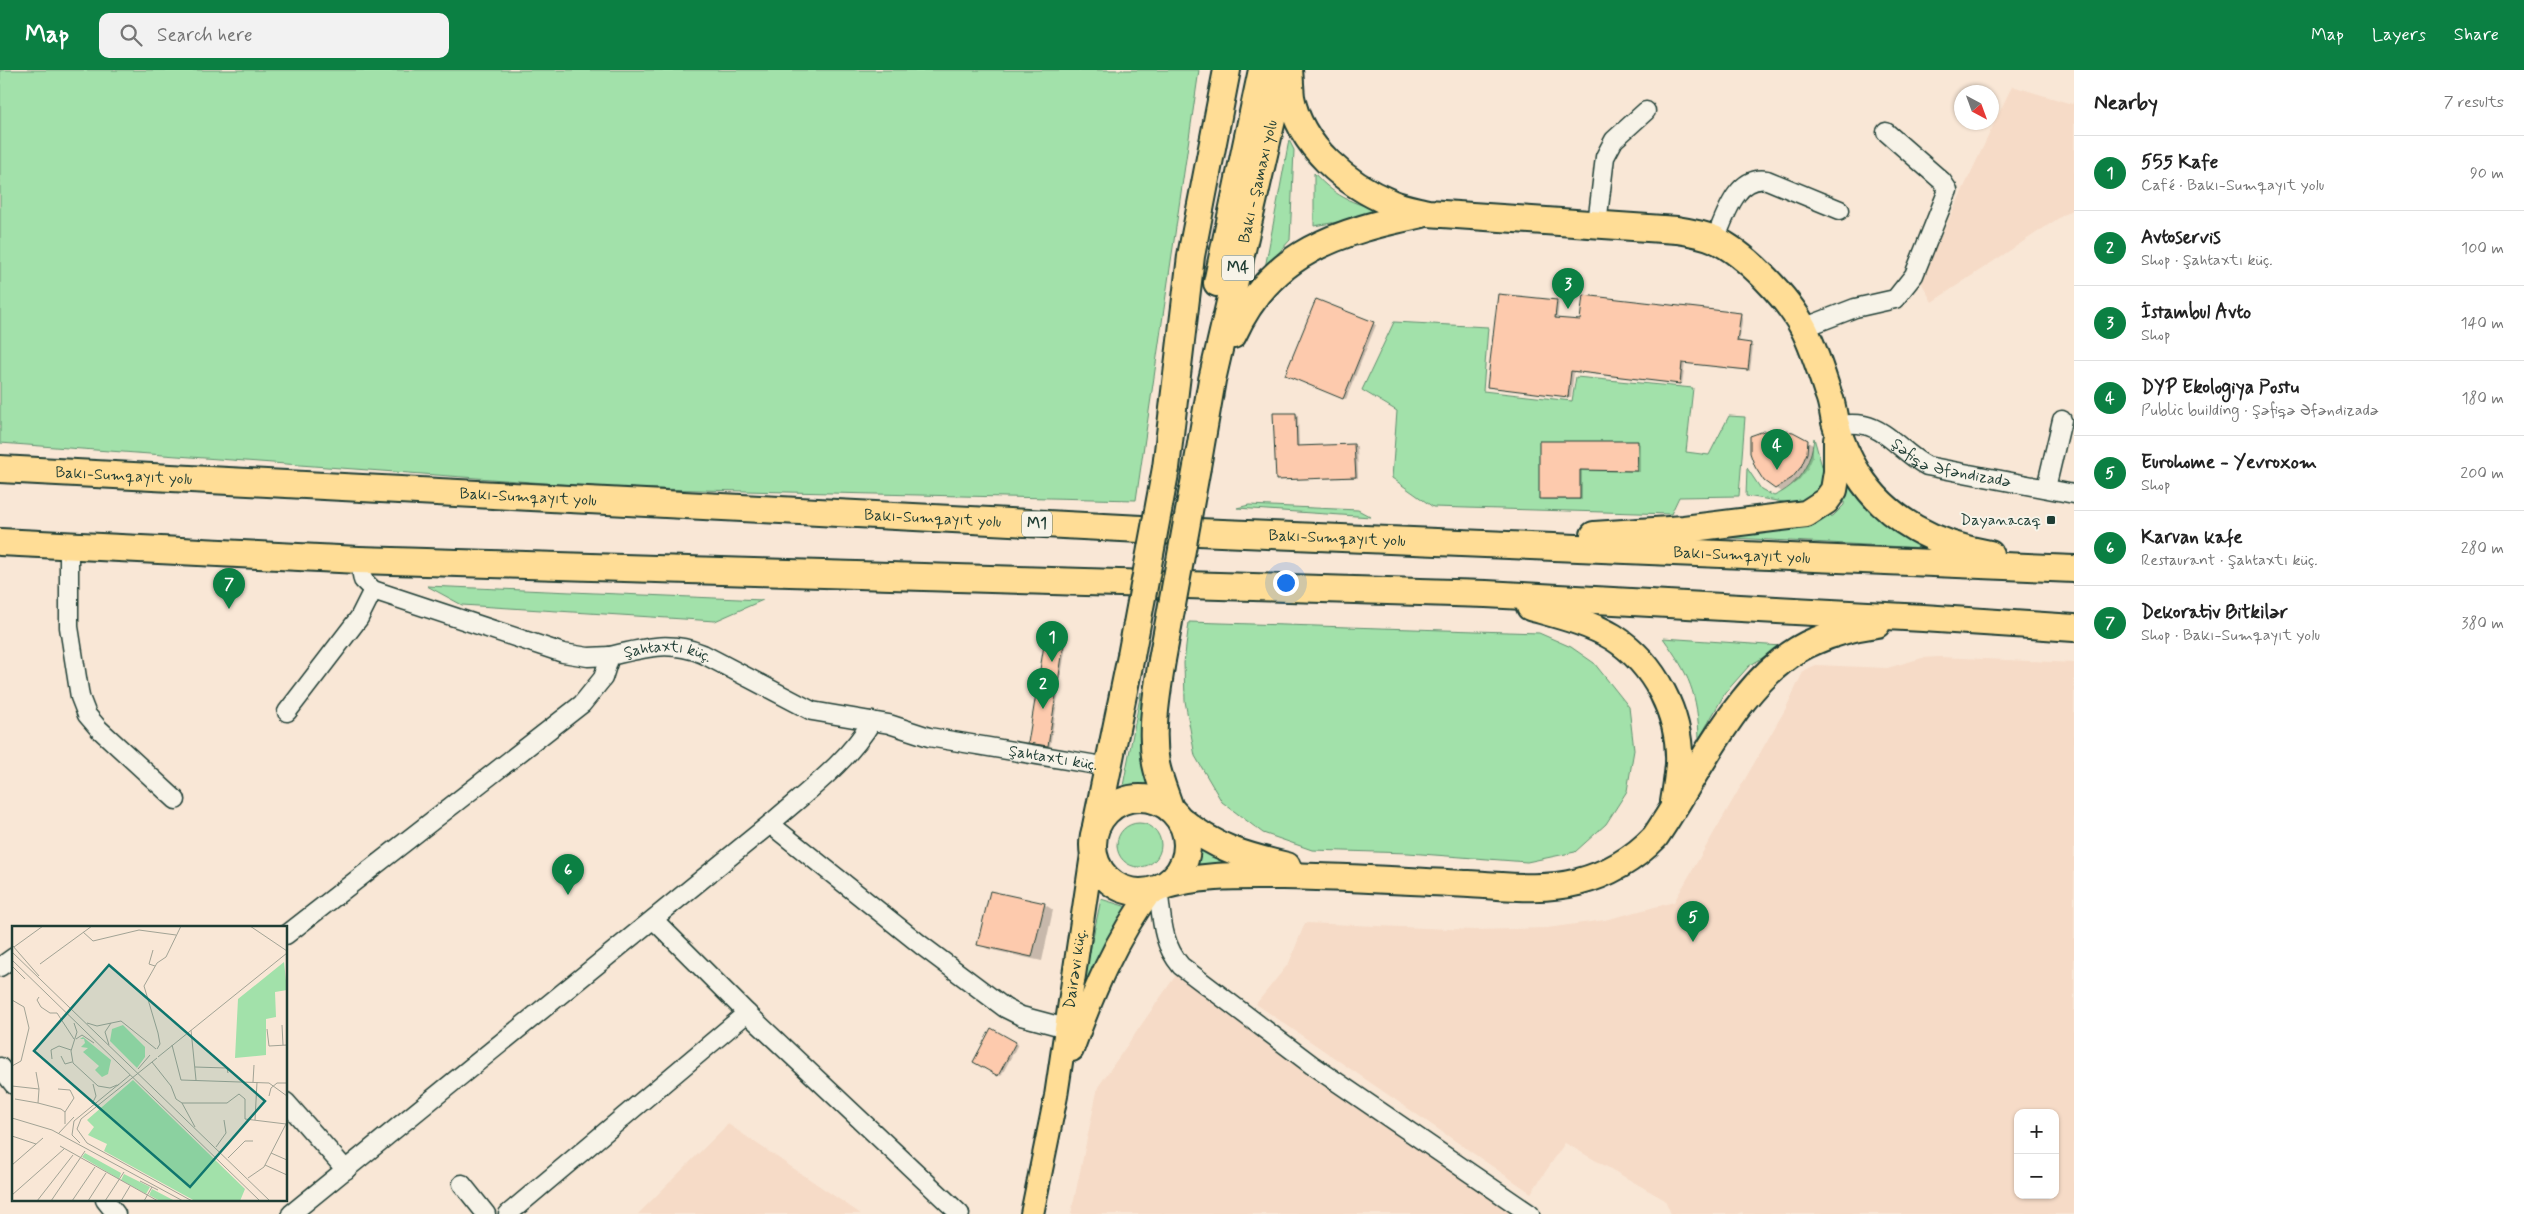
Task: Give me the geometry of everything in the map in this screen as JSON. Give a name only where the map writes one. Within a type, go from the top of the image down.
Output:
[{"type":"highway","points":[[1227,70],[1191,256],[1166,468],[1131,656],[1094,837],[1094,854],[1098,866],[1110,880],[1127,890],[1157,888],[1202,877],[1331,877],[1537,888],[1577,882],[1612,871],[1640,853],[1655,837],[1739,705],[1764,677],[1786,658],[1813,641],[1855,628],[1923,618]]},
{"type":"highway","points":[[1212,380],[1209,350],[1212,314],[1262,70]]},
{"type":"highway","name":"Bakı - Şamaxı yolu","points":[[1175,814],[1156,763],[1154,743],[1155,714],[1162,660],[1212,380],[1284,70]]},
{"type":"highway","points":[[1289,70],[1291,98],[1302,127],[1310,141],[1342,174],[1370,193],[1392,204],[1428,213],[1677,230],[1715,240],[1749,264],[1780,295],[1803,328],[1829,396],[1836,424],[1848,458],[1864,484],[1892,514],[1905,523],[1957,547],[2074,569]]},
{"type":"highway","points":[[1212,380],[1240,318],[1258,290],[1298,256],[1344,234],[1428,213]]},
{"type":"highway","points":[[1453,544],[1684,529],[1806,514],[1826,501],[1834,490],[1837,472],[1836,424]]},
{"type":"highway","name":"Bakı-Sumqayıt yolu","points":[[0,469],[1198,532],[2074,569]]},
{"type":"highway","points":[[0,542],[359,560],[1486,594],[2074,628]]},
{"type":"highway","points":[[1486,594],[1588,625],[1613,637],[1643,664],[1658,682],[1675,721],[1679,763],[1673,811]]},
{"type":"highway","points":[[1094,837],[1102,818],[1112,807],[1126,800],[1141,798],[1156,800],[1200,836],[1237,853],[1331,877]]},
{"type":"highway","points":[[1157,888],[1175,876],[1183,864],[1187,842],[1175,814]]},
{"type":"main road","name":"Dairəvi küç.","points":[[1032,1214],[1056,1096],[1094,837]]},
{"type":"main road","name":"Dairəvi küç.","points":[[1056,1096],[1090,1002],[1117,941],[1157,888]]},
{"type":"street","points":[[1597,224],[1605,157],[1614,140],[1646,111]]},
{"type":"street","points":[[1803,328],[1855,308],[1896,299],[1917,267],[1948,190],[1942,181],[1886,132]]},
{"type":"street","points":[[1715,240],[1736,195],[1745,184],[1758,178],[1840,210]]},
{"type":"street","points":[[2046,488],[2062,420]]},
{"type":"street","name":"Şəfiqə Əfəndizadə","points":[[1836,424],[1862,424],[1871,427],[1882,433],[1913,459],[1927,466],[2074,494]]},
{"type":"street","points":[[69,546],[69,627],[80,696],[87,714],[99,729],[176,800]]},
{"type":"street","points":[[359,560],[363,580],[373,590],[564,653],[588,657],[610,656]]},
{"type":"street","points":[[287,712],[359,618],[373,590]]},
{"type":"street","name":"Şahtaxtı küç.","points":[[288,933],[582,704],[602,678],[610,656],[663,645],[684,646],[703,654],[812,711],[828,715],[872,720],[929,737],[1109,767]]},
{"type":"street","points":[[291,1214],[770,824],[846,756],[861,739],[872,720]]},
{"type":"street","points":[[770,824],[921,946],[1006,1008],[1021,1016],[1066,1028]]},
{"type":"street","points":[[1157,888],[1165,938],[1170,953],[1181,966],[1312,1065],[1530,1214]]},
{"type":"street","points":[[654,920],[748,1014],[960,1214]]},
{"type":"street","points":[[0,967],[12,959]]},
{"type":"street","points":[[508,1214],[748,1014]]},
{"type":"street","points":[[0,1067],[12,1082]]},
{"type":"street","points":[[288,1104],[346,1170]]},
{"type":"street","points":[[462,1184],[486,1214]]},
{"type":"street","points":[[107,1202],[116,1214]]},
{"type":"shaded area","points":[[2012,86],[2072,104],[2074,102],[2074,208],[1932,302],[1920,280],[1991,130],[1999,130],[1999,113]]},
{"type":"shaded area","points":[[1939,657],[2074,663],[2074,1214],[1743,1214],[1742,1212],[1737,1214],[1671,1214],[1665,1200],[1565,1143],[1531,1193],[1256,1004],[1289,963],[1305,923],[1474,930],[1547,928],[1605,920],[1674,902],[1786,708],[1804,670],[1816,665],[1887,668],[1922,658]]},
{"type":"shaded area","points":[[1176,975],[1237,1021],[1515,1214],[1071,1214],[1098,1087]]},
{"type":"shaded area","points":[[728,1124],[861,1214],[638,1214]]},
{"type":"green space","points":[[0,70],[1199,70],[1136,500],[613,488],[0,443]]},
{"type":"green space","points":[[1289,140],[1294,150],[1290,240],[1265,268]]},
{"type":"green space","points":[[1314,173],[1331,189],[1348,200],[1390,213],[1314,226]]},
{"type":"green space","points":[[1394,322],[1488,327],[1483,391],[1572,401],[1576,377],[1693,388],[1686,452],[1709,455],[1729,416],[1745,417],[1739,496],[1679,497],[1671,514],[1433,507],[1392,478],[1397,411],[1362,390]]},
{"type":"green space","points":[[1814,438],[1825,477],[1819,491],[1796,504],[1746,496],[1747,468],[1761,489],[1774,496],[1790,486],[1797,480],[1807,465]]},
{"type":"green space","points":[[1846,476],[1869,510],[1889,528],[1924,548],[1695,536],[1833,516],[1844,505]]},
{"type":"green space","points":[[1249,505],[1358,510],[1371,517],[1237,508]]},
{"type":"green space","points":[[427,586],[763,600],[715,621],[462,605]]},
{"type":"green space","points":[[1189,622],[1539,633],[1571,647],[1594,663],[1629,707],[1634,750],[1627,791],[1606,824],[1575,852],[1527,862],[1408,853],[1312,850],[1263,833],[1222,802],[1195,756],[1185,701],[1184,663]]},
{"type":"green space","points":[[1663,638],[1782,646],[1749,666],[1725,693],[1699,739],[1697,709],[1690,685],[1686,674]]},
{"type":"green space","points":[[1141,692],[1140,728],[1142,753],[1155,792],[1123,786]]},
{"type":"green space","points":[[1139,823],[1151,827],[1157,833],[1161,845],[1157,857],[1151,863],[1139,867],[1127,863],[1121,857],[1117,845],[1121,833],[1127,827]]},
{"type":"green space","points":[[1201,849],[1256,868],[1196,868]]},
{"type":"green space","points":[[1101,899],[1127,907],[1077,1013]]},
{"type":"building","points":[[1498,294],[1557,300],[1555,318],[1580,320],[1583,295],[1741,313],[1737,341],[1751,343],[1748,370],[1682,363],[1680,384],[1571,371],[1568,397],[1487,387]]},
{"type":"building","points":[[1316,299],[1374,322],[1343,399],[1285,375]]},
{"type":"building","points":[[1273,413],[1296,413],[1297,446],[1354,444],[1356,477],[1276,480]]},
{"type":"building","points":[[1779,430],[1793,432],[1808,440],[1807,453],[1801,467],[1792,478],[1775,489],[1764,481],[1755,467],[1750,453],[1750,436],[1764,431]]},
{"type":"building","points":[[1539,441],[1638,441],[1637,471],[1580,470],[1580,499],[1539,499]]},
{"type":"building","points":[[1046,633],[1065,637],[1048,746],[1028,743]]},
{"type":"building","points":[[990,891],[1045,903],[1032,957],[977,945]]},
{"type":"building","points":[[991,1028],[1016,1042],[998,1076],[973,1062]]},
{"type":"place","name":"İstambul Avto","points":[[1568,309]]},
{"type":"place","name":"DYP Ekologiya Postu","points":[[1777,470]]},
{"type":"place","name":"Dayanacaq","points":[[2051,520]]},
{"type":"place","name":"Dekorativ Bitkilər","points":[[229,609]]},
{"type":"place","name":"555 Kafe","points":[[1052,662]]},
{"type":"place","name":"Avtoservis","points":[[1043,709]]},
{"type":"place","name":"Karvan kafe","points":[[568,895]]},
{"type":"place","name":"Eurohome - Yevroxom","points":[[1693,942]]}]
